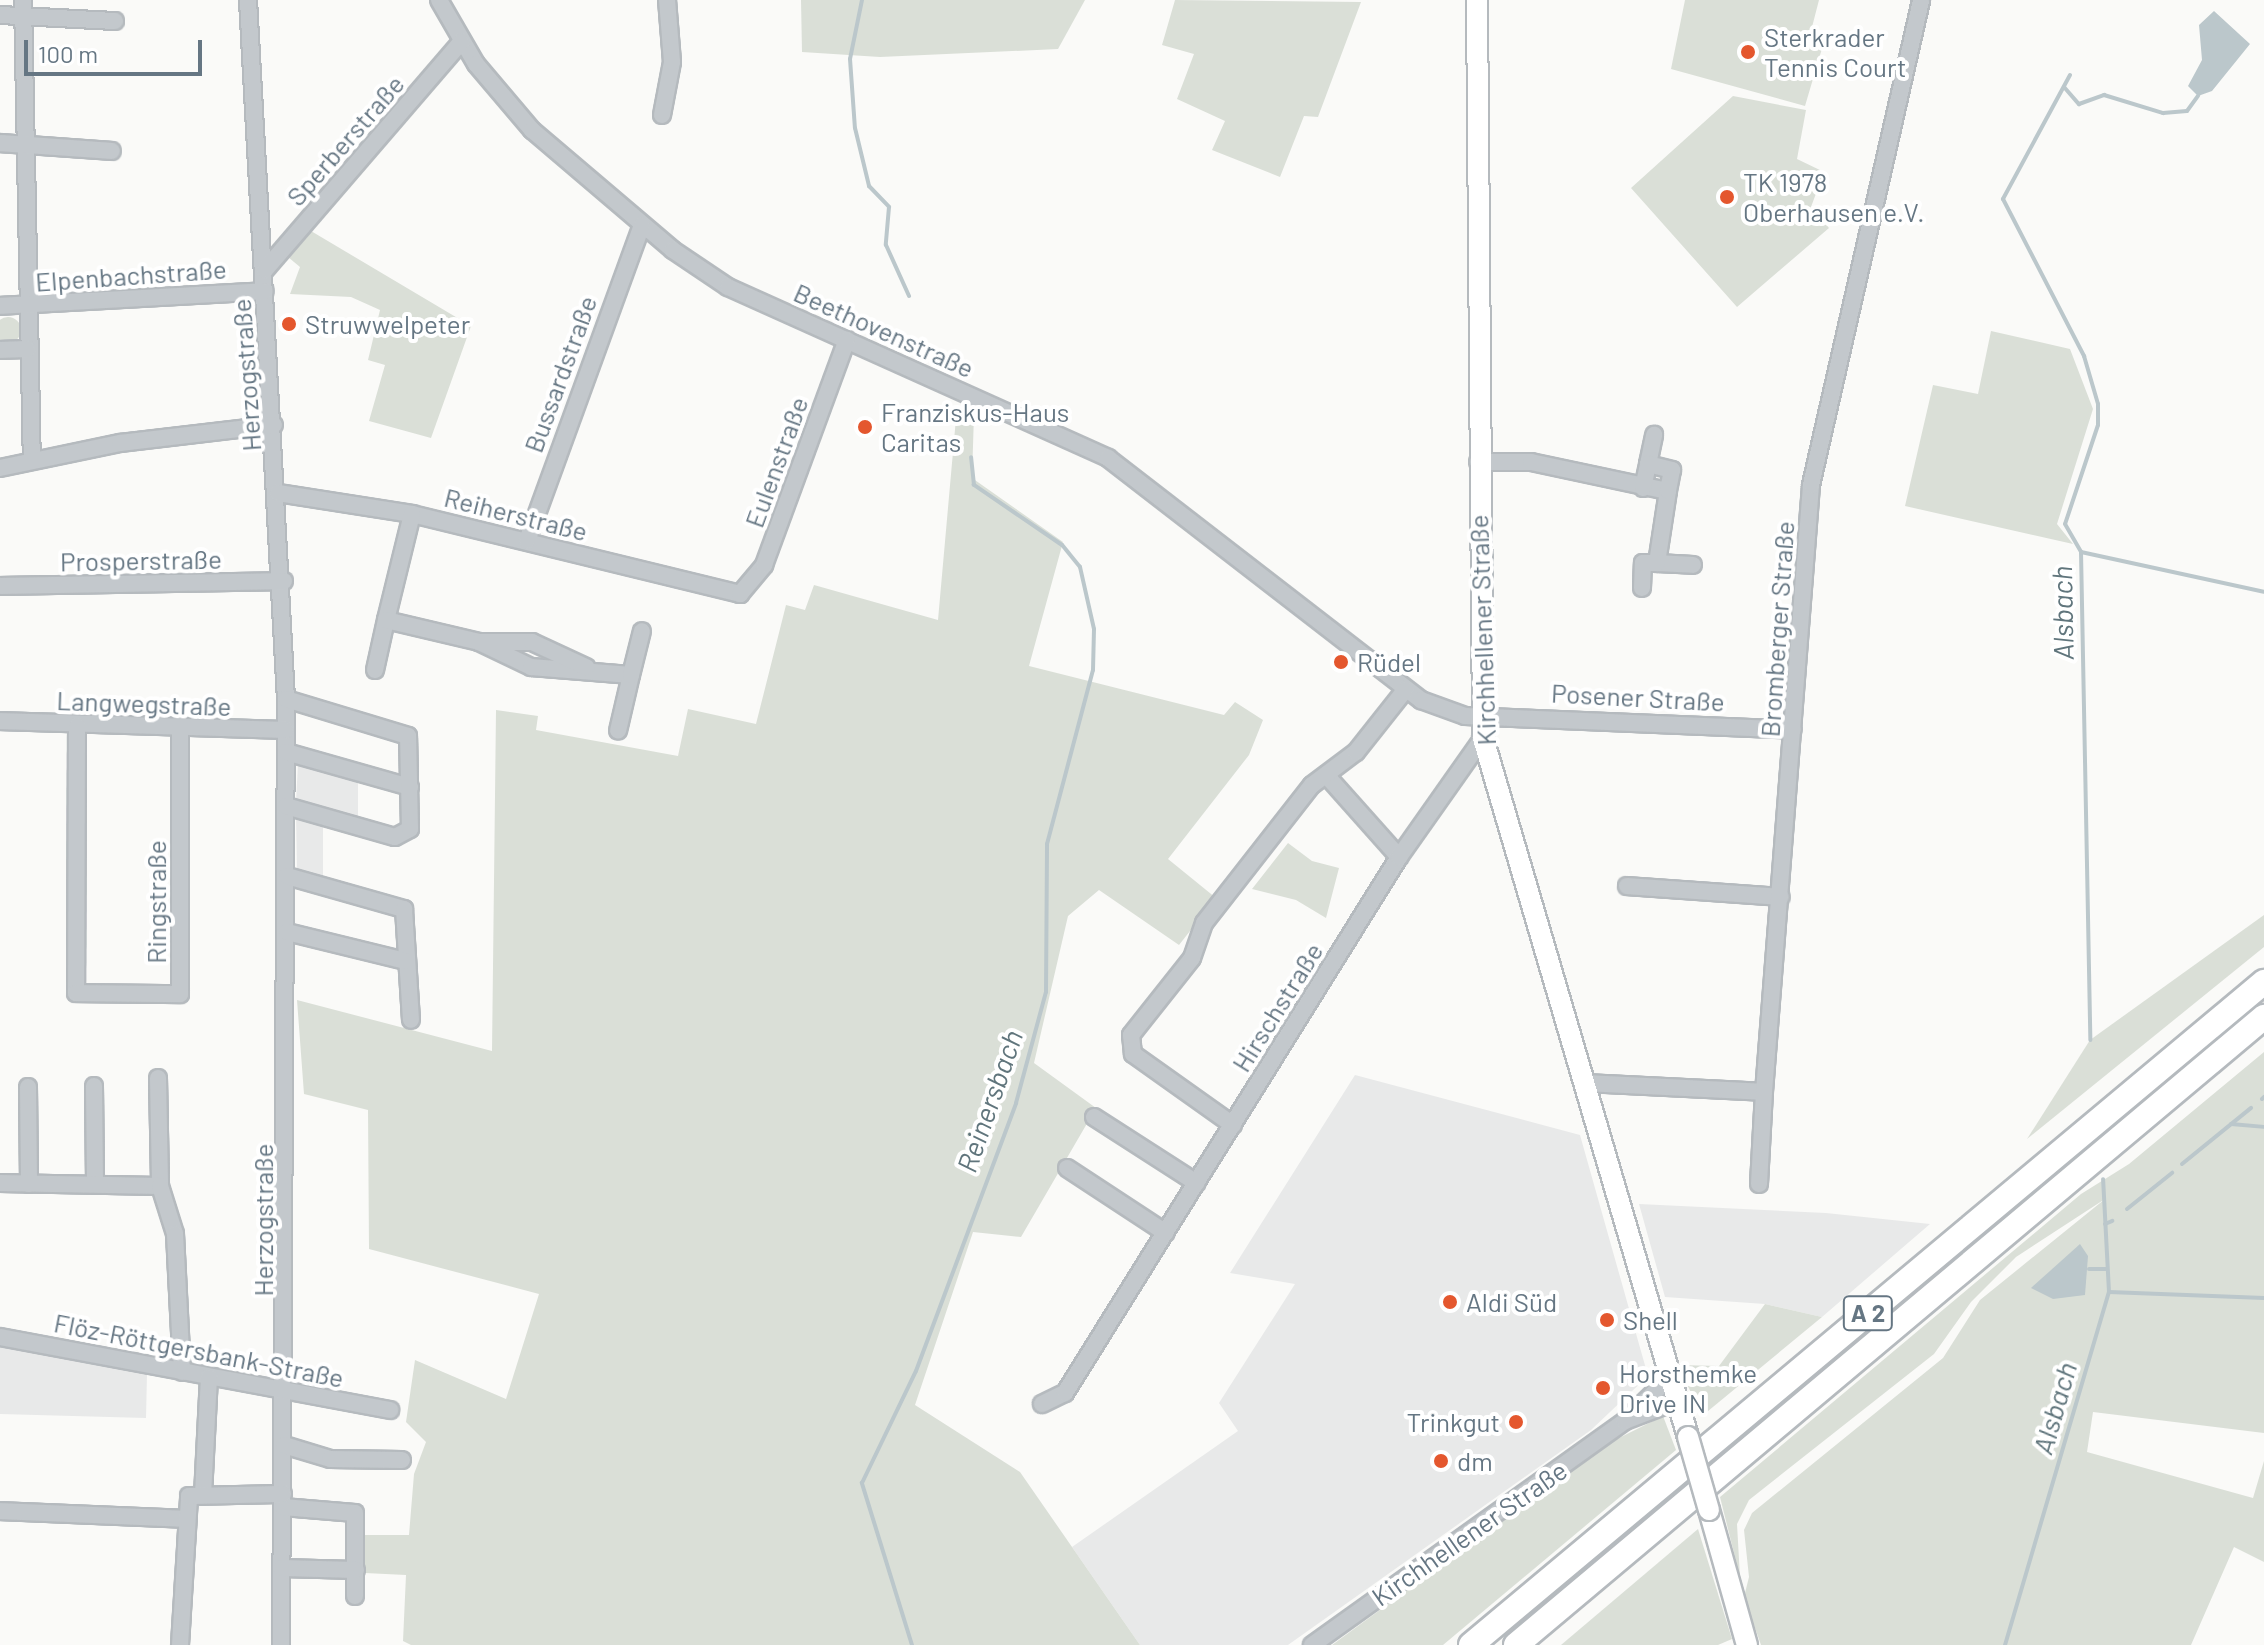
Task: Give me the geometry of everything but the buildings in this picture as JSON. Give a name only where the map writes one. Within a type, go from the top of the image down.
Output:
[{"type":"highway","name":"A 2","points":[[1471,1645],[2264,982]]},
{"type":"highway","name":"A 2","points":[[1516,1645],[2264,1017]]},
{"type":"main road","name":"Kirchhellener Straße","points":[[1477,0],[1480,712],[1483,738],[1747,1645]]},
{"type":"street","name":"Herzogstraße","points":[[248,0],[284,581],[286,1392],[281,1645]]},
{"type":"street","name":"Beethovenstraße","points":[[439,0],[461,42],[532,130],[642,225],[728,287],[1108,458],[1406,689],[1453,714],[1480,712]]},
{"type":"street","points":[[662,115],[672,62],[667,0]]},
{"type":"street","name":"Bromberger Straße","points":[[1759,1184],[1811,485],[1921,0]]},
{"type":"street","points":[[0,15],[23,6],[115,21]]},
{"type":"street","points":[[23,6],[24,305],[32,459]]},
{"type":"street","name":"Sperberstraße","points":[[265,270],[461,42]]},
{"type":"street","points":[[0,143],[24,142],[112,151]]},
{"type":"street","name":"Bussardstraße","points":[[527,541],[642,225]]},
{"type":"street","name":"Elpenbachstraße","points":[[0,306],[265,291]]},
{"type":"street","name":"Eulenstraße","points":[[740,594],[764,565],[847,340]]},
{"type":"street","points":[[0,350],[27,349]]},
{"type":"street","points":[[0,468],[32,459],[274,425]]},
{"type":"street","points":[[1643,488],[1654,435]]},
{"type":"street","points":[[1478,462],[1531,462],[1668,491]]},
{"type":"street","points":[[1648,464],[1672,470],[1657,563]]},
{"type":"street","name":"Reiherstraße","points":[[278,493],[412,514],[740,594]]},
{"type":"street","points":[[375,670],[412,514]]},
{"type":"street","points":[[1642,588],[1643,563],[1693,565]]},
{"type":"street","name":"Prosperstraße","points":[[0,586],[284,581]]},
{"type":"street","points":[[386,620],[479,642],[537,643],[586,667]]},
{"type":"street","points":[[618,731],[642,631]]},
{"type":"street","points":[[479,642],[531,667],[586,667],[631,675]]},
{"type":"street","points":[[1233,1125],[1133,1054],[1131,1035],[1192,958],[1204,923],[1326,775],[1356,752],[1406,689]]},
{"type":"street","points":[[286,699],[404,733],[410,787],[410,829],[402,837],[286,806]]},
{"type":"street","name":"Posener Straße","points":[[1480,712],[1793,730]]},
{"type":"street","name":"Langwegstraße","points":[[0,721],[77,726],[286,730]]},
{"type":"street","name":"Ringstraße","points":[[77,726],[76,993],[180,994],[180,728]]},
{"type":"street","name":"Hirschstraße","points":[[1042,1404],[1065,1393],[1399,857],[1483,738]]},
{"type":"street","points":[[286,752],[410,787]]},
{"type":"street","points":[[1326,775],[1399,857]]},
{"type":"street","points":[[287,876],[404,909],[411,1020]]},
{"type":"street","points":[[1627,886],[1781,897]]},
{"type":"street","points":[[287,932],[405,961]]},
{"type":"street","points":[[158,1078],[160,1186],[175,1234],[182,1372]]},
{"type":"street","points":[[1583,1083],[1764,1092]]},
{"type":"street","points":[[94,1086],[95,1184]]},
{"type":"street","points":[[28,1087],[29,1184]]},
{"type":"street","points":[[1094,1117],[1197,1183]]},
{"type":"street","points":[[1067,1168],[1166,1233]]},
{"type":"street","points":[[0,1183],[160,1186]]},
{"type":"street","name":"Flöz-Röttgersbank-Straße","points":[[0,1337],[390,1410]]},
{"type":"street","points":[[203,1495],[209,1377]]},
{"type":"street","name":"Kirchhellener Straße","points":[[1312,1645],[1625,1421],[1670,1377]]},
{"type":"street","name":"Kirchhellener Straße","points":[[1625,1421],[1677,1401]]},
{"type":"street","points":[[284,1445],[330,1459],[402,1460]]},
{"type":"street","points":[[180,1645],[189,1496],[283,1500],[352,1510],[355,1596]]},
{"type":"street","points":[[0,1511],[187,1519]]},
{"type":"street","points":[[282,1568],[356,1570]]},
{"type":"shaded area","points":[[801,0],[1085,0],[1058,49],[880,57],[802,52]]},
{"type":"shaded area","points":[[1175,0],[1361,2],[1318,117],[1304,116],[1280,177],[1212,150],[1225,121],[1177,99],[1194,54],[1162,45]]},
{"type":"shaded area","name":"Sterkrader Tennis Court","points":[[1685,0],[1819,0],[1811,31],[1826,35],[1805,106],[1671,69]]},
{"type":"shaded area","points":[[2214,11],[2250,44],[2212,91],[2198,96],[2188,86],[2202,60],[2199,25]]},
{"type":"shaded area","name":"TK 1978 Oberhausen e.V.","points":[[1733,96],[1806,110],[1797,159],[1824,172],[1811,207],[1829,228],[1737,307],[1631,188]]},
{"type":"shaded area","points":[[311,231],[471,326],[431,438],[369,421],[385,365],[368,360],[380,310],[351,297],[290,294],[300,267],[288,257]]},
{"type":"shaded area","points":[[8,317],[17,321],[21,330],[17,339],[8,343],[-1,339],[-5,330],[-1,321]]},
{"type":"shaded area","points":[[1991,331],[2070,349],[2093,409],[2057,524],[2073,544],[1905,506],[1933,385],[1978,394]]},
{"type":"shaded area","points":[[957,407],[974,414],[972,478],[1063,542],[1029,666],[1224,715],[1235,702],[1263,720],[1249,755],[1168,859],[1216,898],[1179,945],[1099,890],[1068,916],[1034,1063],[1096,1108],[1021,1237],[973,1232],[915,1405],[1020,1472],[1140,1645],[411,1645],[403,1641],[406,1575],[365,1573],[365,1535],[409,1535],[414,1474],[426,1442],[406,1422],[415,1360],[506,1399],[539,1294],[369,1249],[368,1110],[304,1094],[297,1000],[492,1051],[496,710],[538,716],[536,730],[678,756],[688,709],[756,724],[786,605],[805,610],[814,585],[938,620]]},
{"type":"shaded area","points":[[298,763],[358,777],[358,821],[296,802]]},
{"type":"shaded area","points":[[296,814],[323,821],[323,880],[297,872]]},
{"type":"shaded area","points":[[1288,843],[1312,861],[1339,868],[1326,918],[1296,900],[1252,889]]},
{"type":"shaded area","points":[[2264,915],[2264,947],[2027,1139],[2090,1040]]},
{"type":"shaded area","points":[[2264,1052],[2264,1433],[2093,1412],[2087,1452],[2253,1498],[2264,1461],[2264,1562],[2234,1547],[2191,1645],[1761,1645],[1744,1597],[1749,1577],[1744,1530],[1752,1513],[1943,1358],[1980,1300],[2105,1199],[2016,1257],[1971,1302],[1934,1354],[1749,1500],[1737,1524],[1740,1577],[1720,1497],[2081,1194],[2129,1164]]},
{"type":"shaded area","points":[[1355,1075],[1580,1135],[1648,1376],[1591,1430],[1288,1645],[1140,1645],[1072,1547],[1238,1431],[1219,1403],[1295,1284],[1230,1273]]},
{"type":"shaded area","points":[[1639,1204],[1826,1213],[1930,1224],[1822,1317],[1765,1304],[1665,1297]]},
{"type":"shaded area","points":[[2080,1244],[2088,1256],[2085,1295],[2053,1299],[2031,1288]]},
{"type":"shaded area","points":[[1765,1304],[1822,1317],[1702,1416],[1678,1365],[1719,1366]]},
{"type":"shaded area","points":[[0,1346],[147,1374],[146,1418],[0,1414]]},
{"type":"shaded area","points":[[1663,1416],[1676,1450],[1443,1645],[1332,1645],[1607,1444]]},
{"type":"shaded area","points":[[1698,1529],[1732,1639],[1718,1645],[1561,1645]]},
{"type":"waterway","name":"Reinersbach","points":[[862,0],[850,59],[855,128],[869,186],[889,207],[886,245],[909,296]]},
{"type":"waterway","name":"Alsbach","points":[[2070,75],[2003,199],[2084,356],[2098,404],[2098,425],[2065,524],[2081,552],[2090,1040]]},
{"type":"waterway","name":"Alsbach","points":[[2064,87],[2079,104],[2104,95],[2163,113],[2187,111],[2198,96]]},
{"type":"waterway","name":"Reinersbach","points":[[912,1645],[862,1483],[916,1371],[1016,1103],[1046,992],[1047,844],[1093,670],[1094,629],[1080,567],[1062,545],[974,485],[971,457]]},
{"type":"waterway","points":[[2081,552],[2264,592]]},
{"type":"waterway","points":[[2182,1164],[2251,1108]]},
{"type":"waterway","points":[[2231,1124],[2264,1127]]},
{"type":"waterway","points":[[2127,1209],[2172,1173]]},
{"type":"waterway","name":"Alsbach","points":[[2005,1645],[2109,1292],[2103,1179]]},
{"type":"waterway","name":"Alsbach","points":[[2105,1224],[2112,1221]]},
{"type":"waterway","points":[[2089,1269],[2107,1269]]},
{"type":"waterway","points":[[2109,1292],[2264,1298]]},
{"type":"place","name":"Sterkrader Tennis Court","points":[[1748,52]]},
{"type":"place","name":"TK 1978 Oberhausen e.V.","points":[[1727,197]]},
{"type":"place","name":"Struwwelpeter","points":[[289,324]]},
{"type":"place","name":"Franziskus-Haus Caritas","points":[[865,427]]},
{"type":"place","name":"Rüdel","points":[[1341,662]]},
{"type":"place","name":"Aldi Süd","points":[[1450,1302]]},
{"type":"place","name":"Shell","points":[[1607,1320]]},
{"type":"place","name":"Horsthemke Drive IN","points":[[1603,1388]]},
{"type":"place","name":"Trinkgut","points":[[1516,1422]]},
{"type":"place","name":"dm","points":[[1441,1461]]}]
